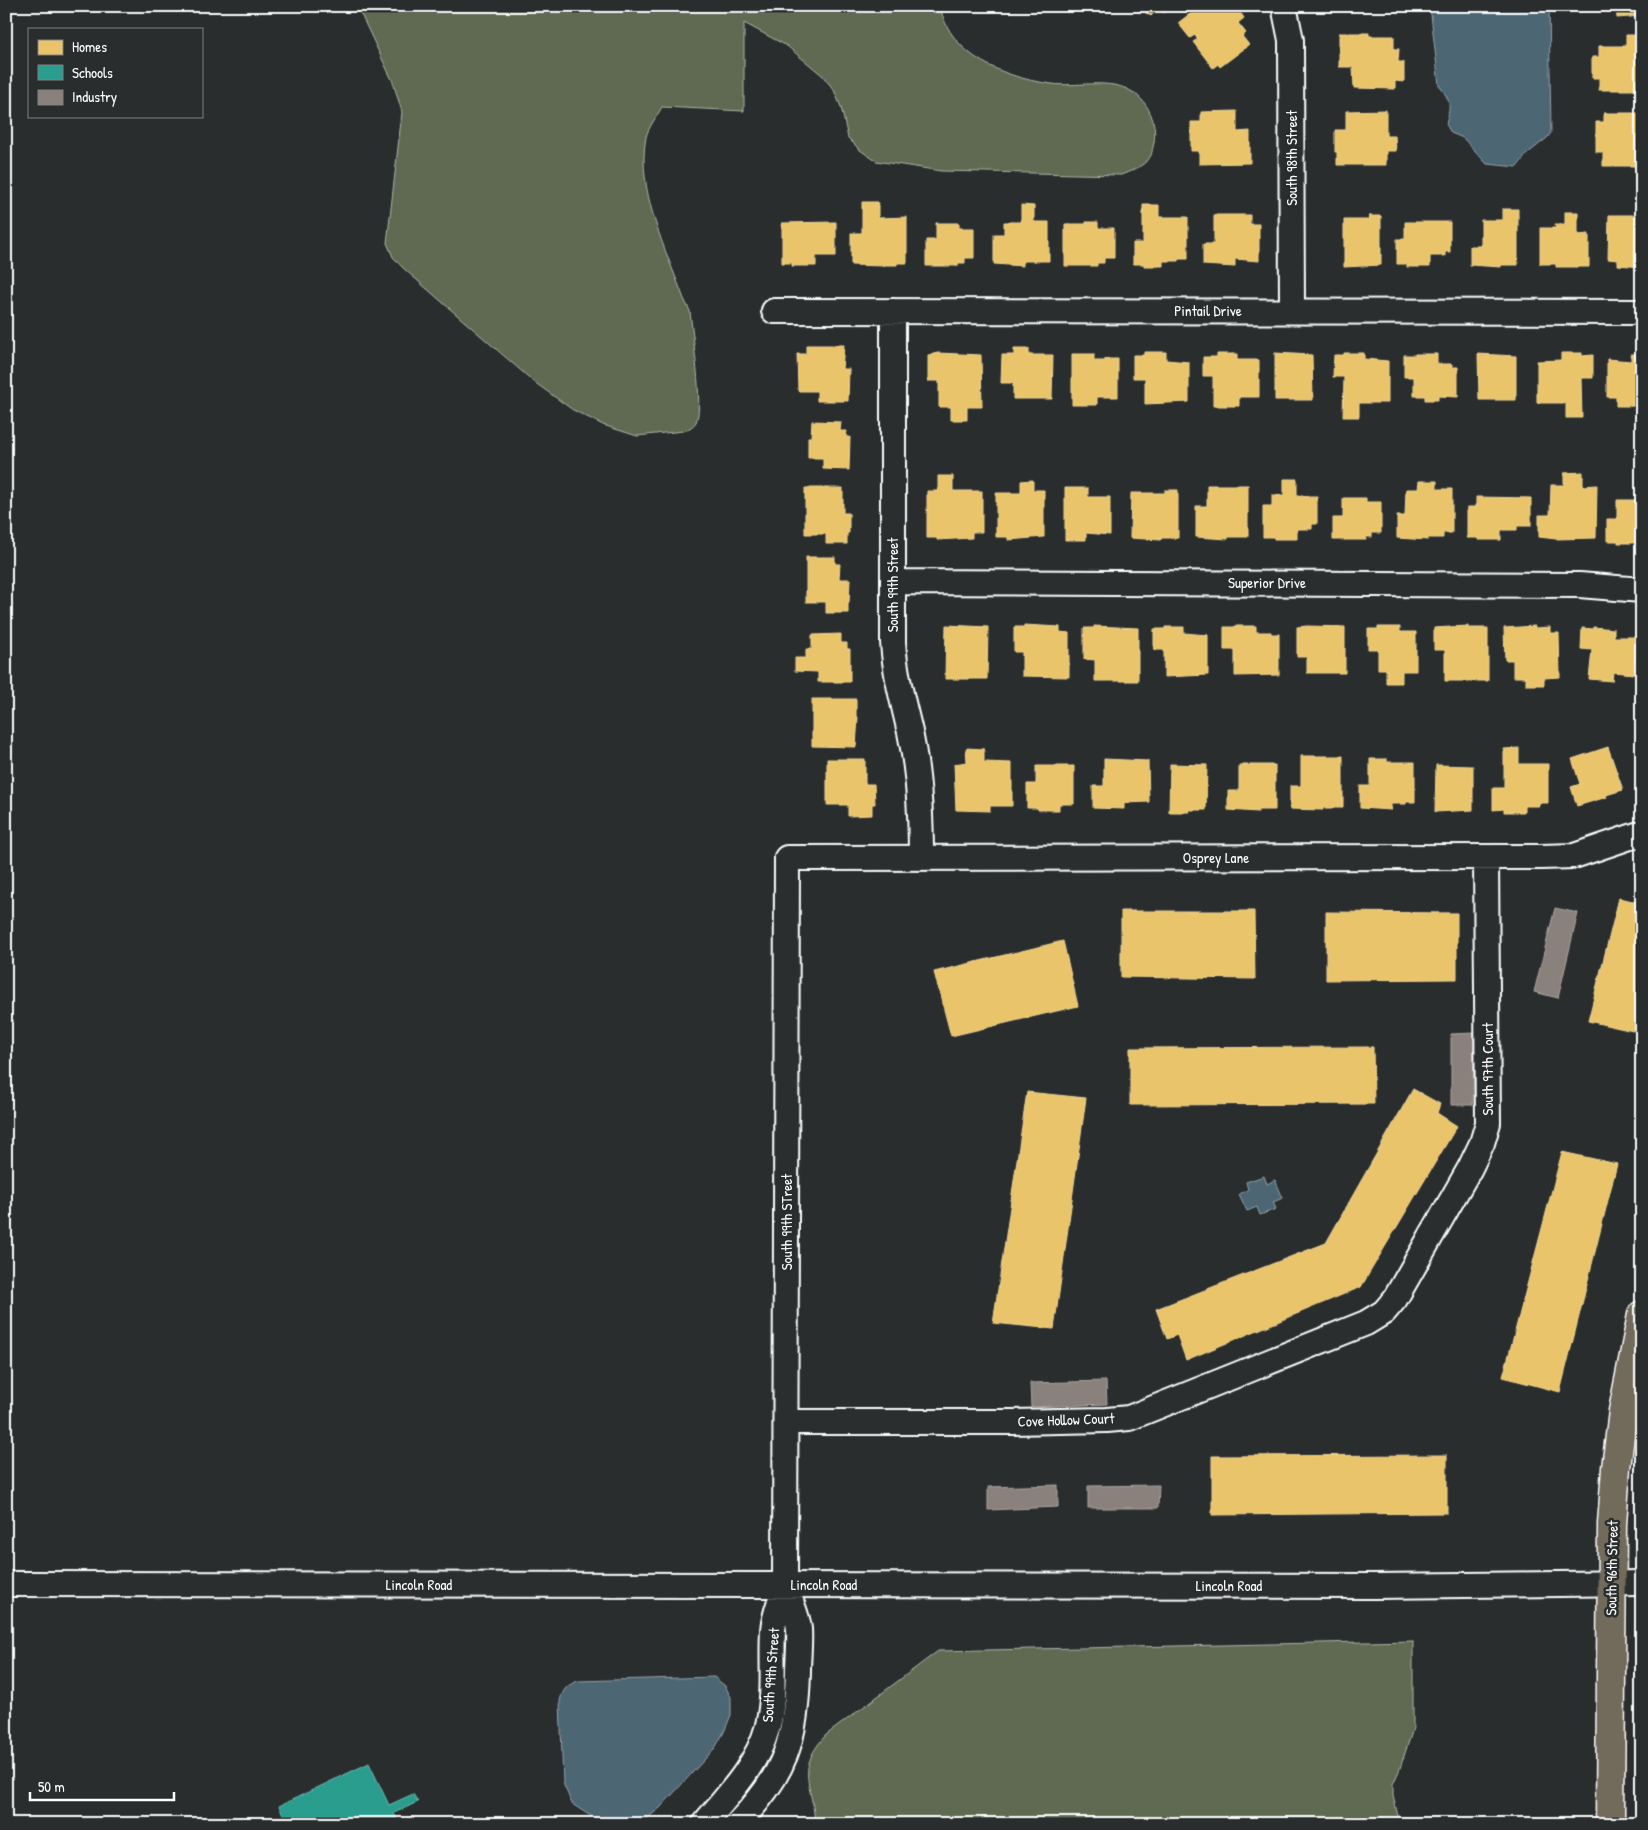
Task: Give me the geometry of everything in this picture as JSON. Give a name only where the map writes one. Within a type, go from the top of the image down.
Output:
[{"type":"main road","name":"South 96th Street","points":[[1610,1824],[1612,1524],[1616,1468],[1626,1393],[1642,1316]]},
{"type":"street","name":"South 98th Street","points":[[1284,6],[1291,40],[1292,58],[1292,311]]},
{"type":"street","name":"Pintail Drive","points":[[774,311],[1642,312]]},
{"type":"street","name":"South 99th Street","points":[[893,311],[894,655],[897,681],[910,731],[918,781],[920,857]]},
{"type":"street","name":"Superior Drive","points":[[893,582],[1570,585],[1642,590]]},
{"type":"street","name":"Osprey Lane","points":[[787,858],[1486,858],[1574,856],[1642,833]]},
{"type":"street","name":"South 99th STreet","points":[[785,1585],[787,858]]},
{"type":"street","name":"South 97th Court","points":[[1384,1312],[1395,1299],[1470,1168],[1482,1143],[1488,1123],[1486,858]]},
{"type":"street","name":"Cove Hollow Court","points":[[786,1422],[1013,1422],[1129,1418],[1366,1323],[1384,1312]]},
{"type":"street","name":"Lincoln Road","points":[[6,1584],[1374,1586],[1642,1583]]},
{"type":"street","name":"South 99th Street","points":[[704,1824],[735,1788],[753,1760],[767,1729],[772,1697],[774,1627],[785,1585]]},
{"type":"street","name":"South 99th Street","points":[[737,1824],[770,1785],[780,1769],[792,1735],[797,1699],[799,1628],[785,1585]]},
{"type":"green space","points":[[357,6],[940,6],[946,24],[955,39],[982,62],[999,70],[1034,81],[1061,85],[1109,84],[1135,93],[1150,114],[1155,130],[1155,139],[1151,155],[1147,160],[1137,168],[1121,175],[941,171],[876,161],[860,150],[848,138],[841,107],[834,90],[822,75],[787,46],[744,23],[744,111],[662,107],[646,137],[644,157],[645,178],[649,199],[661,240],[690,311],[699,401],[696,422],[690,428],[683,431],[637,436],[603,425],[573,410],[534,382],[403,268],[393,257],[387,243],[402,112],[393,82]]},
{"type":"green space","points":[[1413,1641],[1413,1729],[1393,1784],[1393,1796],[1400,1824],[815,1824],[808,1768],[810,1758],[816,1747],[826,1735],[938,1651]]},
{"type":"water","points":[[1430,6],[1549,6],[1551,133],[1527,154],[1517,167],[1487,164],[1463,138],[1451,133],[1446,124],[1449,103],[1439,85]]},
{"type":"water","points":[[1264,1176],[1267,1184],[1275,1180],[1283,1198],[1273,1202],[1276,1209],[1260,1215],[1257,1207],[1247,1211],[1239,1194],[1248,1190],[1246,1182]]},
{"type":"water","points":[[714,1677],[725,1686],[731,1697],[731,1715],[724,1732],[715,1748],[660,1808],[640,1824],[603,1824],[572,1804],[563,1783],[560,1701],[564,1690],[568,1686],[578,1681]]},
{"type":"building: Homes","points":[[1139,6],[1168,6],[1164,13],[1158,8],[1151,16],[1138,8]]},
{"type":"building: Homes","points":[[1200,6],[1212,6],[1213,8],[1216,6],[1236,6],[1244,18],[1238,23],[1246,33],[1242,36],[1249,45],[1220,67],[1218,64],[1213,68],[1193,42],[1198,39],[1195,35],[1190,38],[1178,23]]},
{"type":"building: Homes","points":[[1616,6],[1642,6],[1642,16],[1617,18]]},
{"type":"building: Homes","points":[[1339,33],[1369,33],[1369,36],[1394,36],[1394,49],[1399,49],[1398,62],[1404,62],[1404,82],[1395,81],[1395,89],[1354,88],[1353,67],[1339,67]]},
{"type":"building: Homes","points":[[1626,35],[1642,35],[1642,90],[1599,90],[1599,78],[1592,78],[1592,57],[1599,57],[1599,46],[1626,46]]},
{"type":"building: Homes","points":[[1386,110],[1386,136],[1395,136],[1396,151],[1386,151],[1386,165],[1337,165],[1335,130],[1346,130],[1346,111]]},
{"type":"building: Homes","points":[[1237,111],[1237,132],[1250,131],[1250,163],[1199,164],[1199,151],[1191,151],[1191,122],[1201,122],[1201,112]]},
{"type":"building: Homes","points":[[1604,113],[1642,113],[1642,166],[1603,166],[1603,152],[1596,152],[1596,122],[1604,122]]},
{"type":"building: Homes","points":[[862,202],[878,202],[878,218],[907,217],[907,263],[884,266],[851,265],[851,233],[862,233]]},
{"type":"building: Homes","points":[[1021,205],[1034,206],[1034,222],[1049,222],[1049,261],[1023,261],[1023,266],[994,264],[994,234],[1004,234],[1004,222],[1021,222]]},
{"type":"building: Homes","points":[[1143,205],[1159,205],[1159,217],[1188,217],[1188,259],[1163,261],[1163,266],[1133,264],[1133,243],[1143,243]]},
{"type":"building: Homes","points":[[1502,209],[1518,209],[1518,265],[1501,265],[1501,267],[1470,265],[1470,246],[1481,246],[1481,220],[1502,220]]},
{"type":"building: Homes","points":[[1565,212],[1578,212],[1578,235],[1589,234],[1589,267],[1556,267],[1556,264],[1540,264],[1540,228],[1556,228],[1555,224],[1565,224]]},
{"type":"building: Homes","points":[[1214,215],[1250,215],[1250,224],[1259,224],[1259,261],[1235,259],[1235,267],[1203,265],[1203,244],[1214,244]]},
{"type":"building: Homes","points":[[1609,215],[1642,215],[1642,267],[1618,265],[1618,260],[1608,259]]},
{"type":"building: Homes","points":[[1369,216],[1381,216],[1381,265],[1344,267],[1344,220],[1369,220]]},
{"type":"building: Homes","points":[[836,222],[836,256],[816,256],[816,266],[792,266],[792,263],[782,263],[782,223]]},
{"type":"building: Homes","points":[[1086,222],[1098,222],[1098,228],[1114,228],[1114,258],[1104,258],[1104,263],[1097,263],[1097,266],[1065,266],[1065,224],[1086,224]]},
{"type":"building: Homes","points":[[1405,222],[1450,222],[1450,252],[1445,252],[1445,256],[1430,256],[1430,267],[1407,267],[1407,264],[1397,264],[1397,239],[1405,239]]},
{"type":"building: Homes","points":[[936,223],[959,223],[959,228],[974,228],[974,258],[965,258],[965,263],[958,263],[958,266],[926,266],[926,240],[936,240]]},
{"type":"building: Homes","points":[[806,345],[844,345],[842,369],[849,369],[848,401],[817,401],[817,391],[798,391],[797,354],[806,354]]},
{"type":"building: Homes","points":[[1014,349],[1029,349],[1029,355],[1053,355],[1052,399],[1013,399],[1013,383],[1001,383],[1002,355],[1014,355]]},
{"type":"building: Homes","points":[[1144,352],[1166,352],[1166,360],[1189,362],[1189,402],[1145,404],[1145,378],[1133,378],[1133,355],[1144,355]]},
{"type":"building: Homes","points":[[938,353],[981,355],[982,407],[967,407],[967,420],[951,420],[951,407],[939,407],[939,381],[928,381],[928,355]]},
{"type":"building: Homes","points":[[1275,353],[1312,355],[1313,400],[1275,400]]},
{"type":"building: Homes","points":[[1344,353],[1364,353],[1364,359],[1388,361],[1388,403],[1359,403],[1359,417],[1343,417],[1344,377],[1333,377],[1334,355],[1344,355]]},
{"type":"building: Homes","points":[[1561,353],[1582,353],[1582,356],[1593,355],[1593,378],[1581,378],[1582,418],[1566,418],[1566,403],[1537,403],[1537,361],[1561,360]]},
{"type":"building: Homes","points":[[1072,354],[1094,354],[1094,361],[1118,359],[1118,397],[1097,397],[1097,405],[1072,405]]},
{"type":"building: Homes","points":[[1217,354],[1237,354],[1237,360],[1259,360],[1259,397],[1239,397],[1239,406],[1213,406],[1213,376],[1203,376],[1203,357],[1217,357]]},
{"type":"building: Homes","points":[[1437,354],[1437,364],[1452,364],[1452,367],[1458,367],[1458,397],[1438,396],[1438,400],[1425,400],[1425,396],[1414,396],[1414,377],[1404,377],[1404,355]]},
{"type":"building: Homes","points":[[1478,354],[1516,356],[1516,400],[1479,400]]},
{"type":"building: Homes","points":[[1631,354],[1642,354],[1642,406],[1616,406],[1616,397],[1607,397],[1607,359],[1631,361]]},
{"type":"building: Homes","points":[[812,421],[841,422],[840,431],[847,431],[846,437],[850,437],[849,470],[823,469],[823,458],[808,458],[808,437],[811,437]]},
{"type":"building: Homes","points":[[1583,472],[1583,486],[1597,485],[1596,538],[1556,539],[1539,537],[1539,515],[1550,515],[1551,485],[1564,485],[1564,473]]},
{"type":"building: Homes","points":[[938,476],[953,476],[953,491],[982,491],[982,532],[972,532],[972,538],[937,540],[937,538],[927,538],[927,491],[938,491]]},
{"type":"building: Homes","points":[[1284,479],[1297,479],[1297,496],[1317,496],[1317,524],[1312,524],[1312,529],[1297,529],[1297,539],[1263,537],[1263,506],[1272,506],[1272,495],[1284,495]]},
{"type":"building: Homes","points":[[1033,480],[1033,490],[1044,490],[1044,537],[1008,540],[1008,537],[996,537],[996,493],[1021,493],[1021,481]]},
{"type":"building: Homes","points":[[1419,481],[1437,481],[1437,489],[1452,489],[1452,533],[1443,533],[1443,538],[1428,538],[1428,540],[1397,538],[1397,516],[1405,516],[1406,489],[1418,489]]},
{"type":"building: Homes","points":[[1207,485],[1248,485],[1248,537],[1228,537],[1228,539],[1196,537],[1196,506],[1207,506]]},
{"type":"building: Homes","points":[[805,488],[843,488],[843,513],[849,513],[847,544],[826,544],[826,534],[805,534]]},
{"type":"building: Homes","points":[[1065,488],[1088,488],[1088,497],[1110,497],[1110,535],[1086,533],[1086,540],[1065,540]]},
{"type":"building: Homes","points":[[1165,490],[1178,490],[1178,538],[1161,538],[1161,540],[1130,538],[1131,493],[1165,493]]},
{"type":"building: Homes","points":[[1476,497],[1531,498],[1531,526],[1517,526],[1517,530],[1501,530],[1501,540],[1467,538],[1467,507],[1476,507]]},
{"type":"building: Homes","points":[[1343,498],[1366,498],[1366,502],[1381,502],[1381,533],[1372,533],[1372,537],[1366,537],[1366,540],[1333,540],[1333,518],[1343,518]]},
{"type":"building: Homes","points":[[1617,500],[1642,500],[1640,543],[1607,541],[1607,519],[1617,519]]},
{"type":"building: Homes","points":[[806,557],[835,557],[835,564],[840,564],[839,579],[850,579],[848,613],[826,613],[826,602],[806,602]]},
{"type":"building: Homes","points":[[946,625],[988,627],[987,679],[945,679]]},
{"type":"building: Homes","points":[[1024,625],[1060,627],[1060,632],[1069,633],[1069,677],[1022,676],[1022,652],[1014,652],[1014,627],[1024,627]]},
{"type":"building: Homes","points":[[1094,626],[1138,628],[1138,681],[1095,681],[1095,660],[1084,659],[1084,628],[1094,628]]},
{"type":"building: Homes","points":[[1256,626],[1256,632],[1279,634],[1279,675],[1235,676],[1235,650],[1224,650],[1224,627]]},
{"type":"building: Homes","points":[[1468,626],[1468,628],[1488,628],[1488,681],[1445,681],[1445,650],[1434,650],[1434,628]]},
{"type":"building: Homes","points":[[1535,626],[1535,628],[1550,627],[1550,633],[1559,633],[1560,677],[1544,678],[1544,685],[1526,685],[1526,677],[1513,677],[1513,660],[1505,660],[1504,628]]},
{"type":"building: Homes","points":[[1165,627],[1184,627],[1184,633],[1208,635],[1208,675],[1164,677],[1164,650],[1154,650],[1154,629],[1165,629]]},
{"type":"building: Homes","points":[[1297,627],[1345,627],[1345,673],[1307,673],[1307,657],[1297,657]]},
{"type":"building: Homes","points":[[1378,627],[1400,627],[1400,632],[1416,632],[1416,671],[1402,671],[1402,683],[1386,683],[1386,669],[1378,669],[1378,649],[1368,649],[1368,629],[1378,629]]},
{"type":"building: Homes","points":[[1593,627],[1614,629],[1614,637],[1637,637],[1634,674],[1613,672],[1612,681],[1589,679],[1592,650],[1581,649],[1582,628],[1593,629]]},
{"type":"building: Homes","points":[[841,634],[841,643],[847,643],[847,649],[850,649],[850,682],[818,682],[818,672],[795,671],[795,658],[806,658],[806,649],[812,649],[812,635]]},
{"type":"building: Homes","points":[[812,699],[856,699],[856,717],[858,717],[856,747],[812,746]]},
{"type":"building: Homes","points":[[1608,747],[1623,790],[1577,806],[1571,787],[1580,784],[1572,759]]},
{"type":"building: Homes","points":[[966,748],[984,749],[984,762],[1012,763],[1012,806],[990,806],[990,811],[956,810],[954,764],[967,762]]},
{"type":"building: Homes","points":[[1519,748],[1519,764],[1548,764],[1548,803],[1539,803],[1539,806],[1524,806],[1524,812],[1504,812],[1504,809],[1493,810],[1493,788],[1504,788],[1504,749]]},
{"type":"building: Homes","points":[[1301,756],[1343,756],[1343,808],[1323,808],[1323,810],[1290,809],[1290,786],[1301,786]]},
{"type":"building: Homes","points":[[827,759],[865,759],[865,784],[874,784],[875,804],[872,804],[872,815],[848,816],[848,805],[827,805]]},
{"type":"building: Homes","points":[[1104,759],[1148,761],[1149,802],[1124,803],[1124,809],[1093,808],[1093,786],[1104,786]]},
{"type":"building: Homes","points":[[1370,759],[1387,759],[1387,762],[1415,762],[1415,802],[1391,804],[1391,810],[1360,808],[1360,786],[1370,786]]},
{"type":"building: Homes","points":[[1170,764],[1207,765],[1206,810],[1169,812]]},
{"type":"building: Homes","points":[[1239,765],[1275,765],[1275,810],[1258,810],[1258,812],[1228,810],[1228,791],[1239,791]]},
{"type":"building: Homes","points":[[1436,765],[1473,766],[1473,810],[1435,812]]},
{"type":"building: Homes","points":[[1036,766],[1074,766],[1074,804],[1059,804],[1059,810],[1027,808],[1027,784],[1036,784]]},
{"type":"building: Homes","points":[[1619,898],[1642,903],[1642,1033],[1588,1021]]},
{"type":"building: Homes","points":[[1121,911],[1254,911],[1255,979],[1121,977]]},
{"type":"building: Homes","points":[[1326,912],[1457,913],[1457,979],[1326,980]]},
{"type":"building: Homes","points":[[1063,941],[1078,1006],[951,1036],[934,972]]},
{"type":"building: Homes","points":[[1373,1047],[1374,1104],[1130,1105],[1130,1048]]},
{"type":"building: Homes","points":[[1413,1089],[1440,1104],[1437,1113],[1457,1126],[1361,1287],[1186,1360],[1177,1335],[1167,1339],[1156,1309],[1326,1243]]},
{"type":"building: Homes","points":[[1027,1092],[1086,1098],[1054,1329],[993,1323]]},
{"type":"building: Homes","points":[[1562,1152],[1617,1164],[1560,1392],[1503,1377]]},
{"type":"building: Homes","points":[[1447,1455],[1447,1513],[1212,1515],[1212,1456]]},
{"type":"building: Schools","points":[[369,1763],[389,1805],[413,1794],[418,1802],[394,1813],[399,1824],[284,1824],[287,1823],[279,1806]]},
{"type":"building: Industry","points":[[1555,908],[1578,913],[1558,998],[1534,992]]},
{"type":"building: Industry","points":[[1474,1033],[1473,1105],[1451,1105],[1451,1034]]},
{"type":"building: Industry","points":[[1106,1381],[1107,1404],[1031,1407],[1030,1383]]},
{"type":"building: Industry","points":[[1058,1485],[1058,1507],[988,1510],[988,1487]]},
{"type":"building: Industry","points":[[1159,1485],[1158,1508],[1088,1508],[1088,1486]]}]
